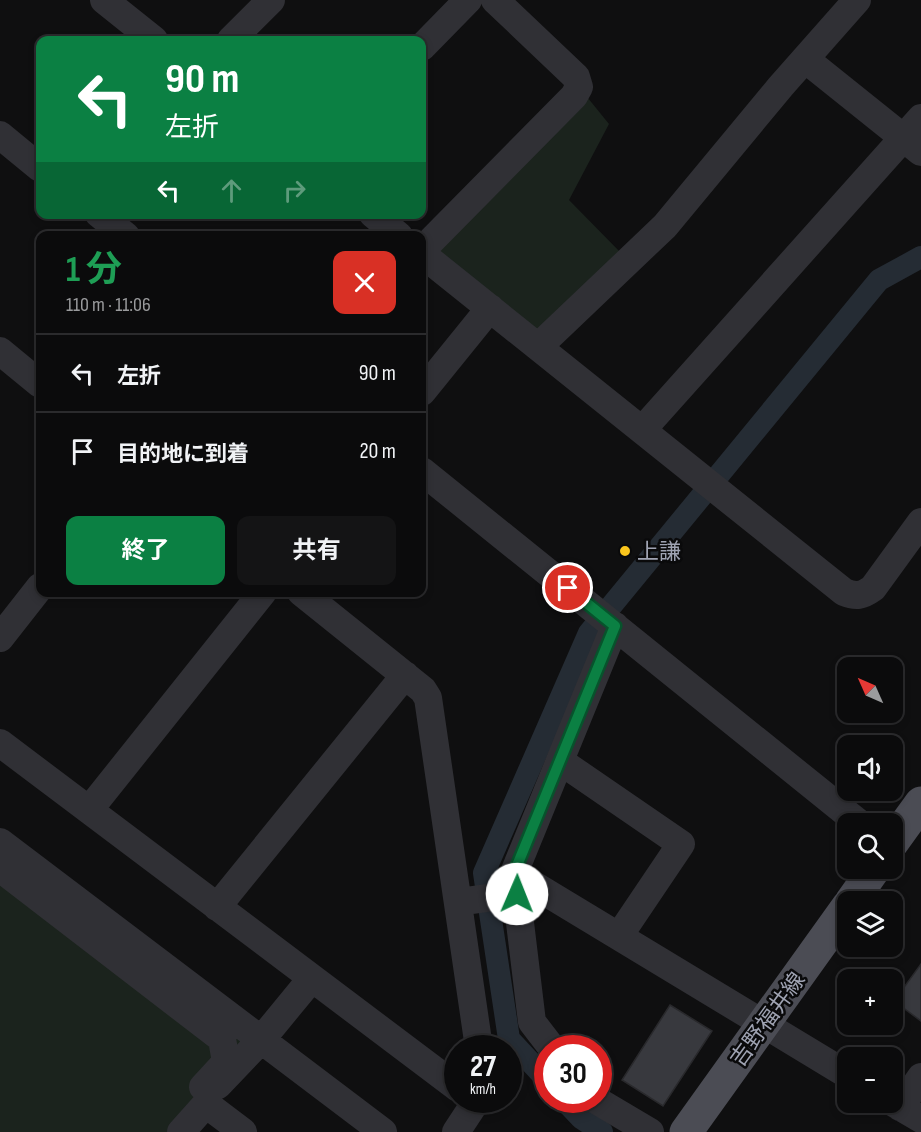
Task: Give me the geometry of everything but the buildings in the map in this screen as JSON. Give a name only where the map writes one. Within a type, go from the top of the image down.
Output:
[{"type":"main road","points":[[903,828],[921,803]]},
{"type":"main road","name":"吉野福井線","points":[[686,1132],[837,921]]},
{"type":"street","points":[[104,0],[149,36]]},
{"type":"street","points":[[235,36],[271,0]]},
{"type":"street","points":[[426,43],[468,0]]},
{"type":"street","points":[[426,248],[574,96],[579,87],[576,77],[495,0]]},
{"type":"street","points":[[539,346],[665,226],[857,0]]},
{"type":"street","points":[[643,429],[915,136],[805,59]]},
{"type":"street","points":[[0,135],[36,165]]},
{"type":"street","points":[[105,219],[120,231]]},
{"type":"street","points":[[378,219],[393,231]]},
{"type":"street","points":[[426,255],[844,592],[855,597],[873,588],[921,522]]},
{"type":"street","points":[[426,387],[490,308]]},
{"type":"street","points":[[4,364],[36,382]]},
{"type":"street","points":[[426,474],[847,813]]},
{"type":"street","points":[[0,638],[36,592]]},
{"type":"street","points":[[89,810],[259,597]]},
{"type":"street","points":[[308,597],[423,690],[428,698],[477,1035]]},
{"type":"street","points":[[542,1035],[532,1022],[515,884],[560,761],[614,625]]},
{"type":"street","points":[[217,907],[405,675]]},
{"type":"street","points":[[0,743],[444,1077]]},
{"type":"street","points":[[560,761],[681,844],[619,936]]},
{"type":"street","points":[[0,842],[383,1132]]},
{"type":"street","points":[[0,868],[222,1039],[226,1062],[181,1132]]},
{"type":"street","points":[[458,902],[515,884],[619,936],[837,1068]]},
{"type":"street","points":[[205,1096],[261,1040],[312,978]]},
{"type":"street","points":[[905,1109],[921,1077]]},
{"type":"street","points":[[205,1096],[243,1132]]},
{"type":"street","points":[[612,1109],[650,1132]]},
{"type":"street","points":[[456,1132],[464,1113]]},
{"type":"shaded area","points":[[579,87],[609,124],[569,200],[623,255],[539,346],[426,257],[426,250]]},
{"type":"shaded area","points":[[0,849],[245,1041],[167,1132],[0,1132]]},
{"type":"waterway","points":[[534,1066],[509,1039],[484,873],[589,633],[879,280],[921,257]]},
{"type":"waterway","points":[[576,1113],[602,1132]]},
{"type":"place","name":"上謙","points":[[625,551]]},
{"type":"route","points":[[517,894],[514,873],[615,626],[568,588]]}]
